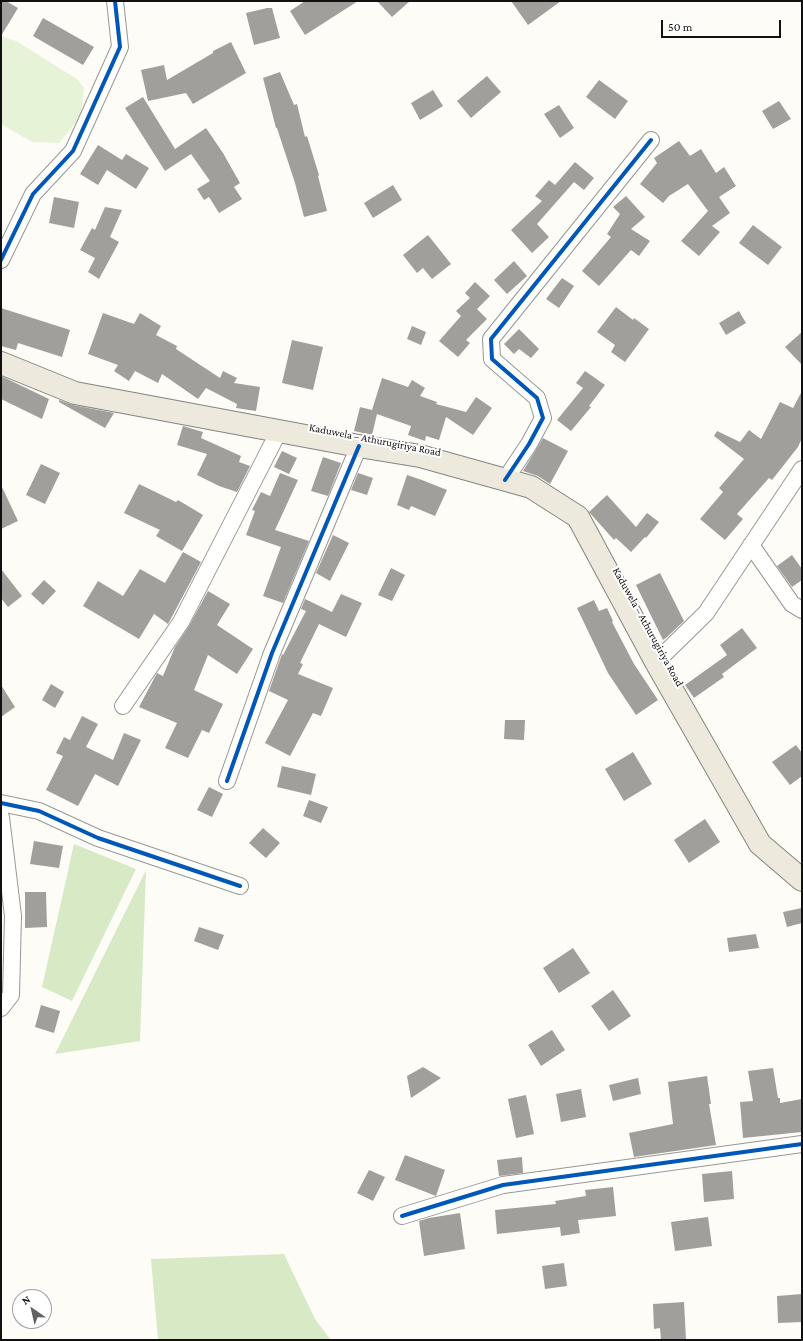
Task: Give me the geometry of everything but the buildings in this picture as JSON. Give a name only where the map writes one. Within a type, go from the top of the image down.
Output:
[{"type":"main road","name":"Kaduwela – Athurugiriya Road","points":[[1,363],[75,393],[420,456],[531,487],[578,517],[656,662],[760,844],[802,880]]},
{"type":"street","points":[[1,260],[33,194],[73,151],[120,47],[115,1]]},
{"type":"street","points":[[506,480],[529,444],[542,418],[537,398],[492,359],[491,339],[651,140]]},
{"type":"street","points":[[123,706],[181,622],[279,431]]},
{"type":"street","points":[[227,781],[272,653],[359,446]]},
{"type":"street","points":[[656,662],[706,613],[802,469]]},
{"type":"street","points":[[751,545],[792,604],[802,610]]},
{"type":"street","points":[[1,803],[40,811],[98,838],[240,886]]},
{"type":"street","points":[[1,817],[13,916],[12,995],[1,1008]]},
{"type":"street","points":[[402,1216],[503,1186],[802,1144]]},
{"type":"green space","points":[[1,36],[16,41],[77,79],[84,88],[81,116],[59,143],[32,142],[1,124]]},
{"type":"green space","points":[[74,844],[136,869],[72,1001],[42,987]]},
{"type":"green space","points":[[146,870],[140,1041],[55,1054]]},
{"type":"green space","points":[[284,1254],[315,1319],[331,1340],[158,1340],[151,1259]]},
{"type":"cycle path","points":[[1,260],[33,194],[73,151],[120,47],[115,1]]},
{"type":"cycle path","points":[[505,480],[529,444],[543,418],[537,398],[492,359],[491,339],[651,140]]},
{"type":"cycle path","points":[[227,781],[272,653],[359,446]]},
{"type":"cycle path","points":[[1,803],[39,811],[98,838],[240,886]]},
{"type":"cycle path","points":[[402,1216],[503,1185],[802,1144]]}]
